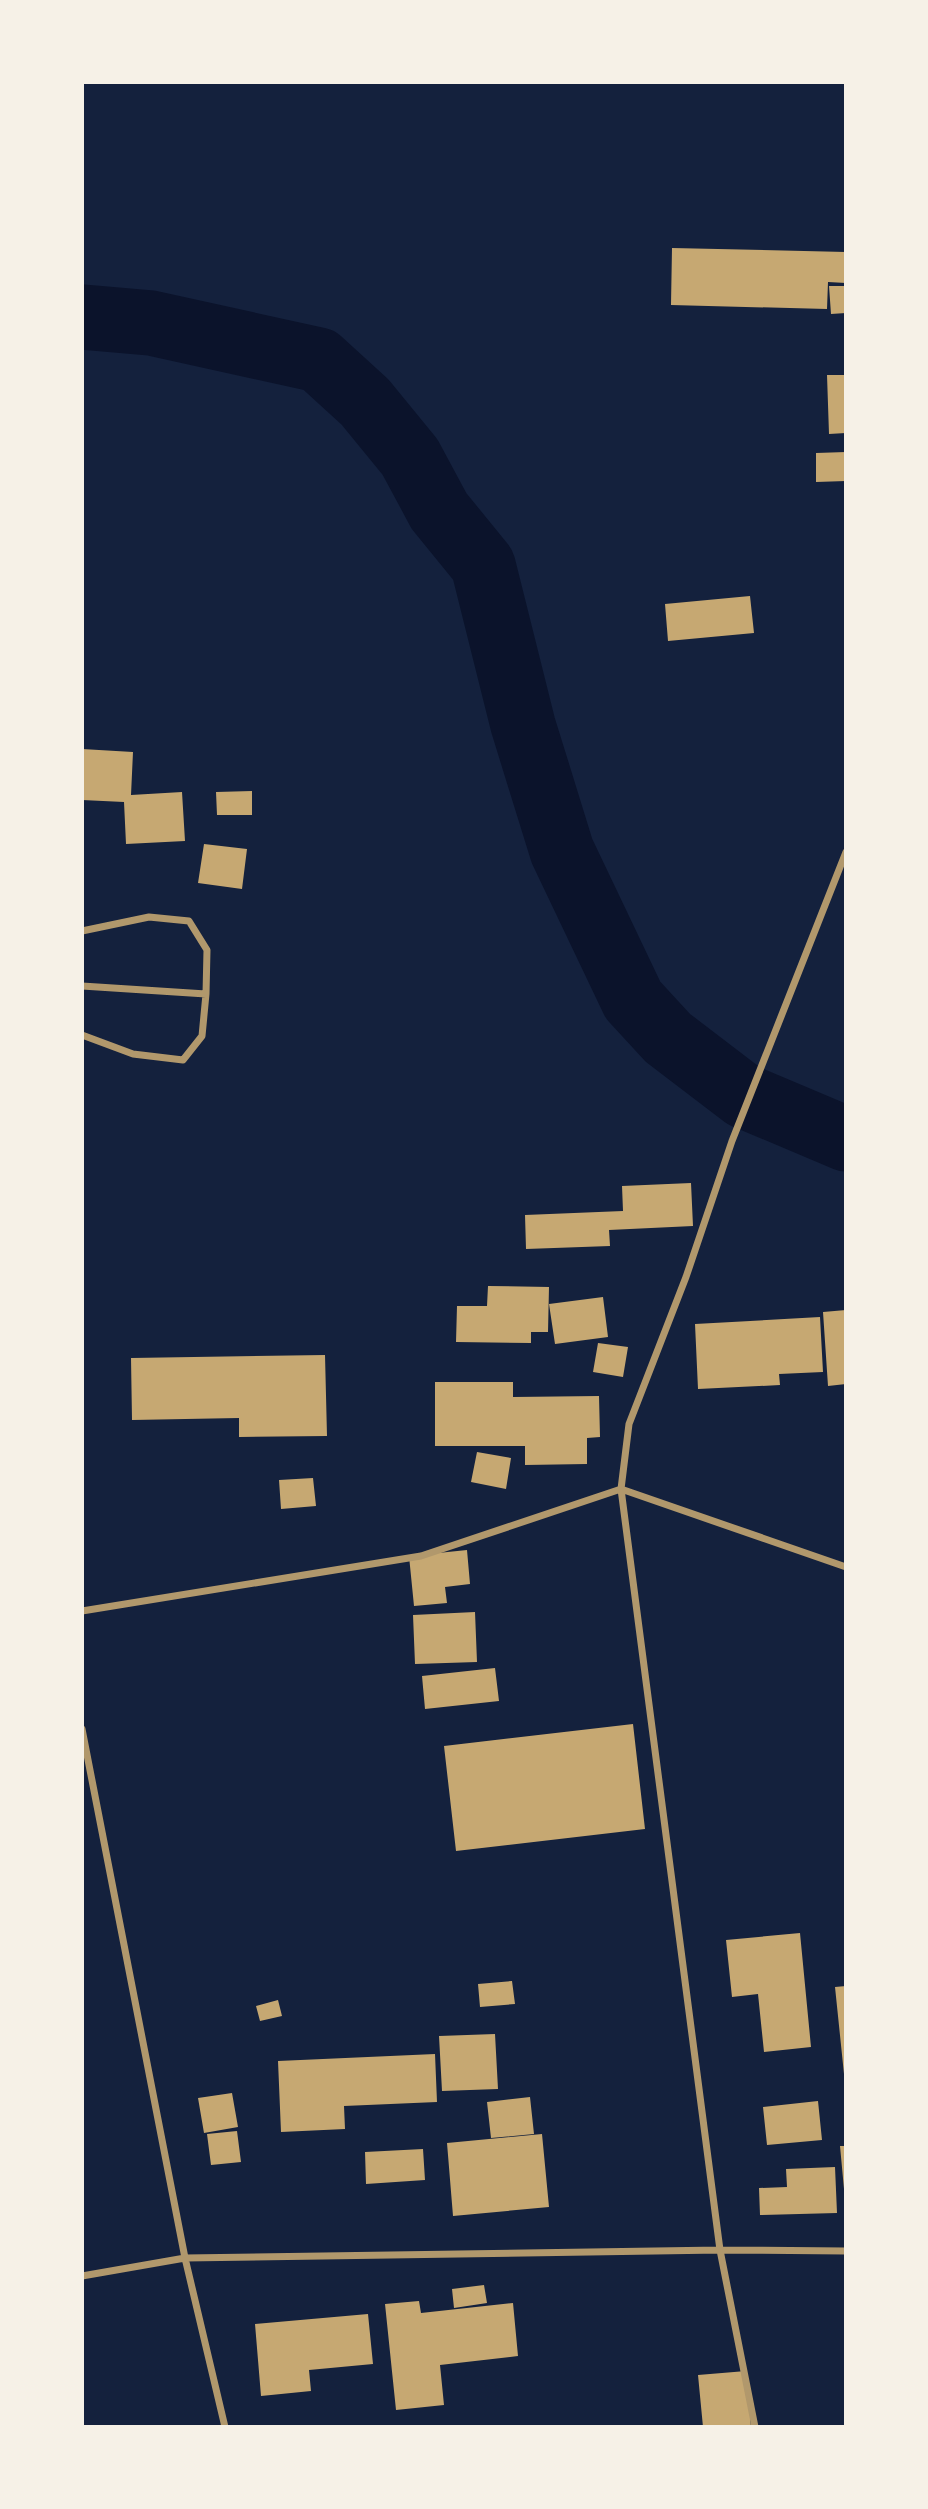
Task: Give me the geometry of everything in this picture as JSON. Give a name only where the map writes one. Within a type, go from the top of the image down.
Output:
[{"type":"street","points":[[755,2427],[720,2250],[621,1489],[629,1424],[686,1277],[732,1142],[846,852]]},
{"type":"street","points":[[82,932],[149,917],[188,921],[207,950],[202,1036],[183,1060],[133,1054],[82,1035]]},
{"type":"street","points":[[82,986],[206,994]]},
{"type":"street","points":[[82,1611],[421,1556],[621,1489],[846,1567]]},
{"type":"street","points":[[82,1729],[185,2258],[225,2427]]},
{"type":"street","points":[[82,2276],[185,2258],[720,2250],[846,2251]]},
{"type":"building","points":[[672,248],[846,252],[846,283],[828,282],[827,309],[671,305]]},
{"type":"building","points":[[829,286],[846,286],[846,313],[831,314]]},
{"type":"building","points":[[827,375],[846,375],[846,433],[829,434]]},
{"type":"building","points":[[846,452],[846,481],[816,482],[816,453]]},
{"type":"building","points":[[750,596],[754,633],[668,641],[665,604]]},
{"type":"building","points":[[82,749],[133,752],[131,795],[182,792],[185,841],[126,844],[124,802],[82,800]]},
{"type":"building","points":[[252,791],[252,815],[217,815],[216,792]]},
{"type":"building","points":[[204,844],[247,849],[242,889],[198,883]]},
{"type":"building","points":[[691,1183],[693,1226],[609,1230],[610,1246],[526,1249],[525,1215],[623,1211],[622,1186]]},
{"type":"building","points":[[488,1286],[549,1287],[548,1332],[531,1332],[531,1343],[456,1342],[457,1306],[487,1306]]},
{"type":"building","points":[[603,1297],[608,1337],[555,1344],[549,1304]]},
{"type":"building","points":[[846,1310],[846,1384],[828,1386],[823,1312]]},
{"type":"building","points":[[820,1317],[823,1372],[779,1374],[780,1385],[698,1389],[695,1324]]},
{"type":"building","points":[[598,1343],[628,1347],[623,1377],[593,1372]]},
{"type":"building","points":[[325,1355],[327,1436],[239,1437],[239,1418],[132,1420],[131,1358]]},
{"type":"building","points":[[435,1382],[513,1382],[513,1397],[599,1396],[600,1437],[587,1438],[587,1464],[525,1465],[525,1446],[435,1446]]},
{"type":"building","points":[[477,1452],[511,1458],[506,1489],[471,1482]]},
{"type":"building","points":[[313,1478],[316,1506],[281,1509],[279,1480]]},
{"type":"building","points":[[467,1550],[470,1584],[445,1587],[447,1603],[414,1606],[409,1556]]},
{"type":"building","points":[[475,1612],[477,1662],[415,1664],[413,1615]]},
{"type":"building","points":[[495,1668],[499,1701],[425,1709],[422,1676]]},
{"type":"building","points":[[633,1724],[645,1829],[456,1851],[444,1746]]},
{"type":"building","points":[[800,1933],[811,2047],[764,2052],[758,1994],[732,1997],[726,1940]]},
{"type":"building","points":[[512,1981],[515,2004],[480,2007],[478,1984]]},
{"type":"building","points":[[846,1986],[846,2074],[844,2074],[835,1987]]},
{"type":"building","points":[[278,2000],[282,2016],[260,2021],[256,2006]]},
{"type":"building","points":[[495,2034],[498,2089],[442,2091],[439,2036]]},
{"type":"building","points":[[435,2054],[437,2102],[344,2106],[345,2129],[281,2132],[278,2061]]},
{"type":"building","points":[[232,2093],[238,2127],[204,2133],[198,2098]]},
{"type":"building","points":[[530,2097],[534,2134],[491,2138],[487,2102]]},
{"type":"building","points":[[818,2101],[822,2140],[767,2145],[763,2107]]},
{"type":"building","points":[[237,2131],[241,2162],[211,2165],[207,2134]]},
{"type":"building","points":[[542,2134],[549,2207],[453,2216],[447,2143]]},
{"type":"building","points":[[840,2146],[846,2146],[846,2189],[844,2189]]},
{"type":"building","points":[[423,2149],[425,2180],[366,2184],[365,2152]]},
{"type":"building","points":[[835,2167],[837,2213],[760,2215],[759,2188],[787,2187],[786,2169]]},
{"type":"building","points":[[484,2285],[487,2303],[454,2308],[452,2289]]},
{"type":"building","points":[[419,2301],[421,2313],[513,2303],[518,2356],[440,2365],[444,2405],[396,2410],[385,2304]]},
{"type":"building","points":[[368,2314],[373,2364],[309,2370],[311,2391],[261,2396],[255,2324]]},
{"type":"building","points":[[746,2371],[751,2427],[703,2427],[698,2375]]},
{"type":"waterway","points":[[82,317],[151,323],[319,360],[365,402],[410,457],[439,511],[483,565],[523,725],[562,851],[633,1000],[668,1038],[744,1096],[846,1139]]}]
